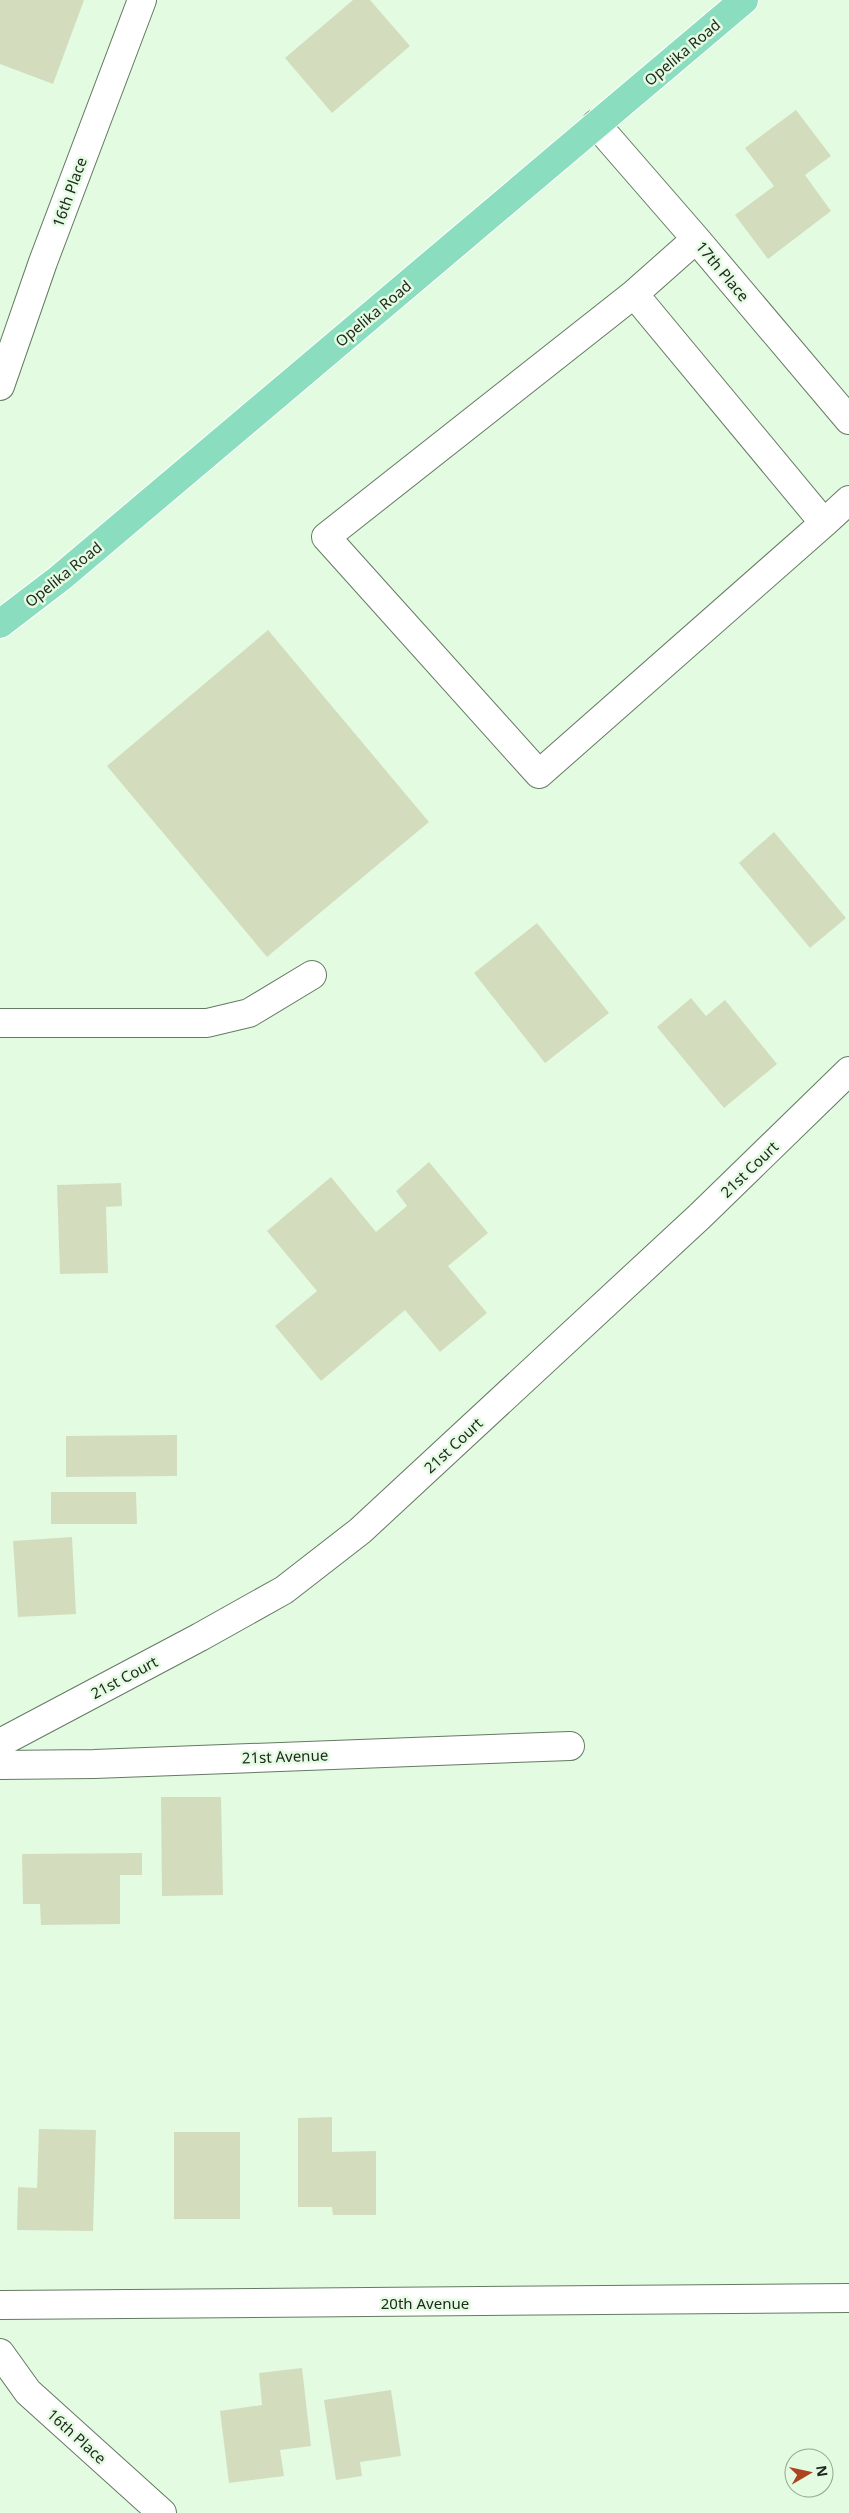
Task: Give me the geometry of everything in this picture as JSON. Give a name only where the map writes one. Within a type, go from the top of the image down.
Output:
[{"type":"main road","name":"Opelika Road","points":[[0,624],[68,572],[744,0]]},
{"type":"street","name":"16th Place","points":[[0,386],[43,262],[142,0]]},
{"type":"street","name":"17th Place","points":[[596,124],[849,420]]},
{"type":"street","points":[[696,239],[634,294],[326,537],[539,774],[849,500]]},
{"type":"street","points":[[634,294],[824,523]]},
{"type":"street","points":[[0,1023],[206,1023],[249,1013],[312,975]]},
{"type":"street","name":"21st Court","points":[[0,1743],[200,1637],[284,1590],[360,1531],[700,1216],[849,1071]]},
{"type":"street","name":"21st Avenue","points":[[0,1764],[114,1763],[570,1746]]},
{"type":"street","name":"20th Avenue","points":[[0,2305],[849,2298]]},
{"type":"street","name":"16th Place","points":[[0,2353],[28,2392],[162,2513]]},
{"type":"building","points":[[0,0],[84,0],[53,84],[0,64]]},
{"type":"building","points":[[353,0],[370,0],[410,46],[332,113],[285,58]]},
{"type":"building","points":[[796,110],[831,156],[805,175],[831,211],[768,259],[735,215],[774,186],[745,148]]},
{"type":"building","points":[[268,630],[429,822],[267,957],[107,766]]},
{"type":"building","points":[[774,832],[846,918],[810,948],[739,863]]},
{"type":"building","points":[[537,923],[609,1013],[545,1063],[474,973]]},
{"type":"building","points":[[691,998],[706,1016],[725,1000],[777,1064],[724,1108],[657,1027]]},
{"type":"building","points":[[429,1162],[488,1233],[448,1266],[487,1313],[440,1352],[405,1310],[321,1381],[275,1326],[317,1291],[267,1231],[331,1177],[376,1232],[407,1206],[396,1191]]},
{"type":"building","points":[[121,1183],[122,1206],[106,1207],[108,1273],[60,1274],[57,1185]]},
{"type":"building","points":[[177,1435],[177,1476],[66,1477],[66,1436]]},
{"type":"building","points":[[51,1492],[136,1492],[137,1524],[51,1524]]},
{"type":"building","points":[[72,1537],[76,1614],[18,1617],[13,1541]]},
{"type":"building","points":[[161,1797],[221,1797],[223,1895],[162,1896]]},
{"type":"building","points":[[142,1853],[142,1875],[120,1875],[120,1924],[41,1925],[40,1904],[23,1904],[22,1854]]},
{"type":"building","points":[[332,2117],[332,2152],[376,2151],[376,2215],[333,2215],[332,2207],[298,2207],[298,2118]]},
{"type":"building","points":[[39,2129],[96,2130],[93,2231],[17,2230],[18,2187],[37,2188]]},
{"type":"building","points":[[174,2132],[240,2132],[240,2219],[174,2219]]},
{"type":"building","points":[[302,2368],[311,2446],[280,2450],[284,2476],[229,2483],[220,2411],[262,2405],[259,2373]]},
{"type":"building","points":[[391,2390],[401,2456],[360,2462],[362,2476],[336,2480],[324,2400]]}]
